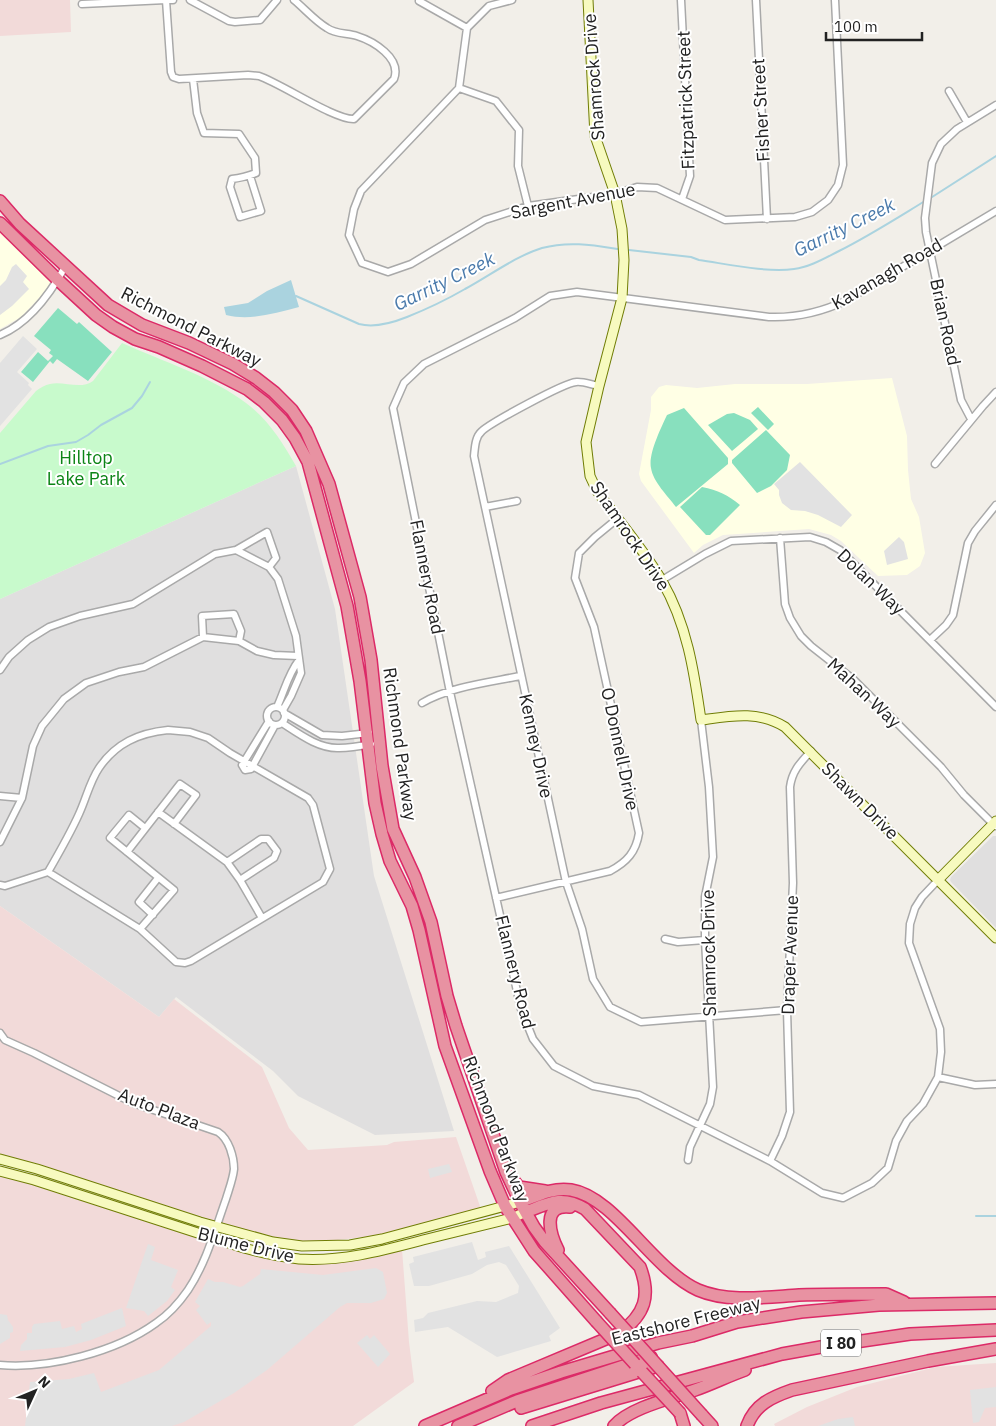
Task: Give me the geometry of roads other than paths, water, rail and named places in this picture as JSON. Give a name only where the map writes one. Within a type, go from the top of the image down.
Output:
[{"type":"highway","name":"Richmond Parkway","points":[[0,201],[20,224],[108,306],[233,364],[256,378],[292,410],[306,430],[329,484],[360,597],[371,660],[387,803],[393,829],[415,877],[432,922],[446,996],[506,1172],[534,1227],[712,1426]]},
{"type":"highway","name":"Richmond Parkway","points":[[0,223],[96,315],[135,339],[159,347],[202,366],[247,389],[264,402],[282,420],[295,438],[308,462],[347,606],[360,681],[375,803],[382,834],[390,861],[412,906],[445,1046],[490,1171],[512,1218],[534,1251],[680,1413]]},
{"type":"highway","points":[[506,1172],[519,1186],[547,1192]]},
{"type":"highway","points":[[520,1202],[547,1192],[570,1190],[587,1195],[595,1200],[669,1272],[696,1289],[709,1294],[746,1297],[886,1294],[909,1304]]},
{"type":"highway","points":[[460,1410],[508,1380],[620,1333],[633,1323],[645,1301],[644,1277],[640,1267],[585,1209],[575,1203],[565,1201],[554,1202],[526,1212]]},
{"type":"highway","points":[[566,1265],[552,1239],[549,1225],[550,1216],[556,1210],[565,1207],[573,1208],[591,1216]]},
{"type":"highway","name":"Eastshore Freeway","points":[[425,1426],[511,1389],[561,1372],[737,1322],[802,1312],[909,1304],[996,1303]]},
{"type":"highway","name":"I 80","points":[[532,1426],[600,1403],[782,1354],[910,1334],[996,1330]]},
{"type":"highway","points":[[747,1426],[750,1416],[764,1401],[792,1390],[928,1361],[996,1349]]},
{"type":"highway","points":[[614,1426],[624,1416],[695,1390],[782,1354]]},
{"type":"highway","points":[[458,1426],[517,1401],[638,1368],[654,1361]]},
{"type":"highway","points":[[475,1426],[575,1386]]},
{"type":"highway","points":[[680,1413],[684,1426]]},
{"type":"street","points":[[166,0],[172,75],[178,79],[259,76],[349,119],[356,118],[394,79],[396,72],[393,62],[386,53],[363,38],[327,28],[294,0]]},
{"type":"street","points":[[82,4],[173,0]]},
{"type":"street","points":[[190,0],[229,21],[235,22],[260,20],[277,0]]},
{"type":"street","points":[[512,0],[489,6],[467,28],[459,88],[496,101],[519,130],[518,166],[528,206]]},
{"type":"street","name":"Shamrock Drive","points":[[588,0],[595,136],[615,194],[622,229],[624,260],[622,298],[586,442],[590,476],[597,491],[662,580],[678,612],[693,665],[709,788],[713,857],[705,897],[705,940],[714,1087],[710,1104],[690,1147],[688,1160]]},
{"type":"street","name":"Fitzpatrick Street","points":[[681,0],[690,176],[682,199]]},
{"type":"street","name":"Fisher Street","points":[[756,0],[767,219]]},
{"type":"street","name":"Sargent Avenue","points":[[459,88],[361,192],[354,209],[349,235],[362,264],[388,272],[411,264],[485,220],[528,206],[615,194],[637,187],[657,188],[725,220],[795,217],[812,212],[828,200],[840,179],[843,165],[835,0]]},
{"type":"street","points":[[419,1],[467,28]]},
{"type":"street","points":[[192,79],[197,113],[204,133],[239,134],[255,158],[256,173],[232,179],[230,187],[240,217],[261,211],[250,176]]},
{"type":"street","points":[[949,91],[967,122]]},
{"type":"street","name":"Brian Road","points":[[971,419],[961,400],[925,225],[932,163],[937,150],[945,138],[996,105]]},
{"type":"street","name":"Kavanagh Road","points":[[622,298],[769,317],[807,314],[832,307],[847,300],[996,211]]},
{"type":"street","points":[[0,335],[29,317],[58,280],[65,267]]},
{"type":"street","name":"Flannery Road","points":[[622,298],[578,292],[550,296],[514,318],[424,364],[404,383],[393,408],[450,692],[521,1009],[533,1039],[554,1066],[593,1086],[639,1095],[770,1161],[822,1192],[843,1198],[872,1184],[888,1168],[896,1141],[907,1121],[923,1104],[938,1077],[941,1052],[940,1028],[909,943],[910,924],[915,908],[922,897],[939,879],[995,824]]},
{"type":"street","name":"Kenney Drive","points":[[599,386],[577,382],[563,386],[482,431],[475,442],[474,456],[566,882],[582,929],[593,979],[610,1007],[641,1022],[787,1010]]},
{"type":"street","points":[[935,464],[971,419],[996,392]]},
{"type":"street","points":[[485,507],[517,501]]},
{"type":"street","points":[[930,640],[949,622],[953,615],[968,543],[996,505]]},
{"type":"street","name":"O Donnell Drive","points":[[496,898],[610,871],[621,866],[630,857],[637,844],[639,833],[594,627],[575,578],[579,553],[594,537],[618,520]]},
{"type":"street","points":[[0,670],[9,657],[28,640],[49,627],[80,616],[134,604],[215,554],[236,550],[267,532],[276,558],[269,567]]},
{"type":"street","name":"Dolan Way","points":[[662,580],[724,544],[739,540],[810,537],[826,542],[836,547],[996,706]]},
{"type":"street","name":"Mahan Way","points":[[780,538],[785,604],[790,618],[801,636],[853,679],[940,767],[964,795],[995,824]]},
{"type":"street","points":[[236,550],[269,567],[278,579],[296,636],[301,673],[291,696],[281,710]]},
{"type":"street","points":[[203,637],[202,616],[234,614],[241,631],[239,641]]},
{"type":"street","points":[[0,842],[22,798],[33,746],[42,726],[64,699],[86,683],[119,672],[144,667],[203,637],[239,641],[257,651],[299,658]]},
{"type":"street","points":[[422,703],[432,697],[450,692],[520,676]]},
{"type":"street","points":[[281,710],[322,735],[367,739],[379,737],[339,748],[326,747],[276,723],[268,717],[269,711],[281,710]]},
{"type":"street","points":[[244,761],[258,739],[276,723],[285,718],[281,710]]},
{"type":"street","name":"Shawn Drive","points":[[701,720],[740,714],[756,715],[769,718],[790,730],[996,938]]},
{"type":"street","points":[[254,766],[276,723]]},
{"type":"street","points":[[0,885],[6,886],[48,872],[72,830],[98,768],[125,742],[147,732],[168,730],[190,732],[208,738],[230,753],[308,798],[313,805],[330,869],[323,882],[185,964],[176,962],[140,929],[48,872]]},
{"type":"street","points":[[258,739],[265,744]]},
{"type":"street","name":"Draper Avenue","points":[[770,1161],[782,1136],[790,1112],[787,1010],[794,884],[790,787],[795,769],[811,751]]},
{"type":"street","points":[[127,852],[180,784],[196,795],[174,824]]},
{"type":"street","points":[[0,796],[22,798]]},
{"type":"street","points":[[158,812],[227,862],[262,918]]},
{"type":"street","points":[[140,929],[174,890],[110,838],[129,815],[145,828]]},
{"type":"street","points":[[227,862],[261,839],[268,839],[277,851],[274,858],[240,880]]},
{"type":"street","points":[[153,914],[139,902],[158,878]]},
{"type":"street","points":[[665,939],[678,942],[705,940]]},
{"type":"street","name":"Auto Plaza","points":[[0,1033],[2,1041],[34,1053],[133,1103],[198,1124],[222,1135],[228,1144],[234,1166],[232,1180],[198,1272],[175,1306],[158,1322],[141,1333],[75,1359],[10,1366],[0,1365]]},
{"type":"street","points":[[938,1077],[975,1085],[996,1084]]},
{"type":"street","name":"Blume Drive","points":[[0,1159],[216,1226],[273,1242],[302,1246],[350,1245],[382,1239],[520,1202]]},
{"type":"street","name":"Blume Drive","points":[[0,1171],[34,1180],[212,1238],[271,1255],[300,1259],[352,1257],[512,1218],[526,1212]]},
{"type":"street","points":[[680,1413],[691,1426]]},
{"type":"water","points":[[291,280],[299,307],[254,317],[226,315],[224,307],[248,303],[267,291]]},
{"type":"waterway","name":"Garrity Creek","points":[[929,199],[996,156]]},
{"type":"waterway","name":"Garrity Creek","points":[[629,250],[691,257],[699,260],[759,269],[794,269],[817,262],[850,245],[925,201]]},
{"type":"waterway","name":"Garrity Creek","points":[[294,297],[296,296],[359,324],[383,324],[422,311],[458,293],[513,261],[542,248],[571,244],[618,249]]},
{"type":"waterway","name":"Garrity Creek","points":[[0,464],[48,446],[76,442],[101,425],[132,408],[150,382]]},
{"type":"waterway","points":[[976,1216],[996,1216]]},
{"type":"park label","name":"Hilltop Lake Park","points":[[86,468]]}]
